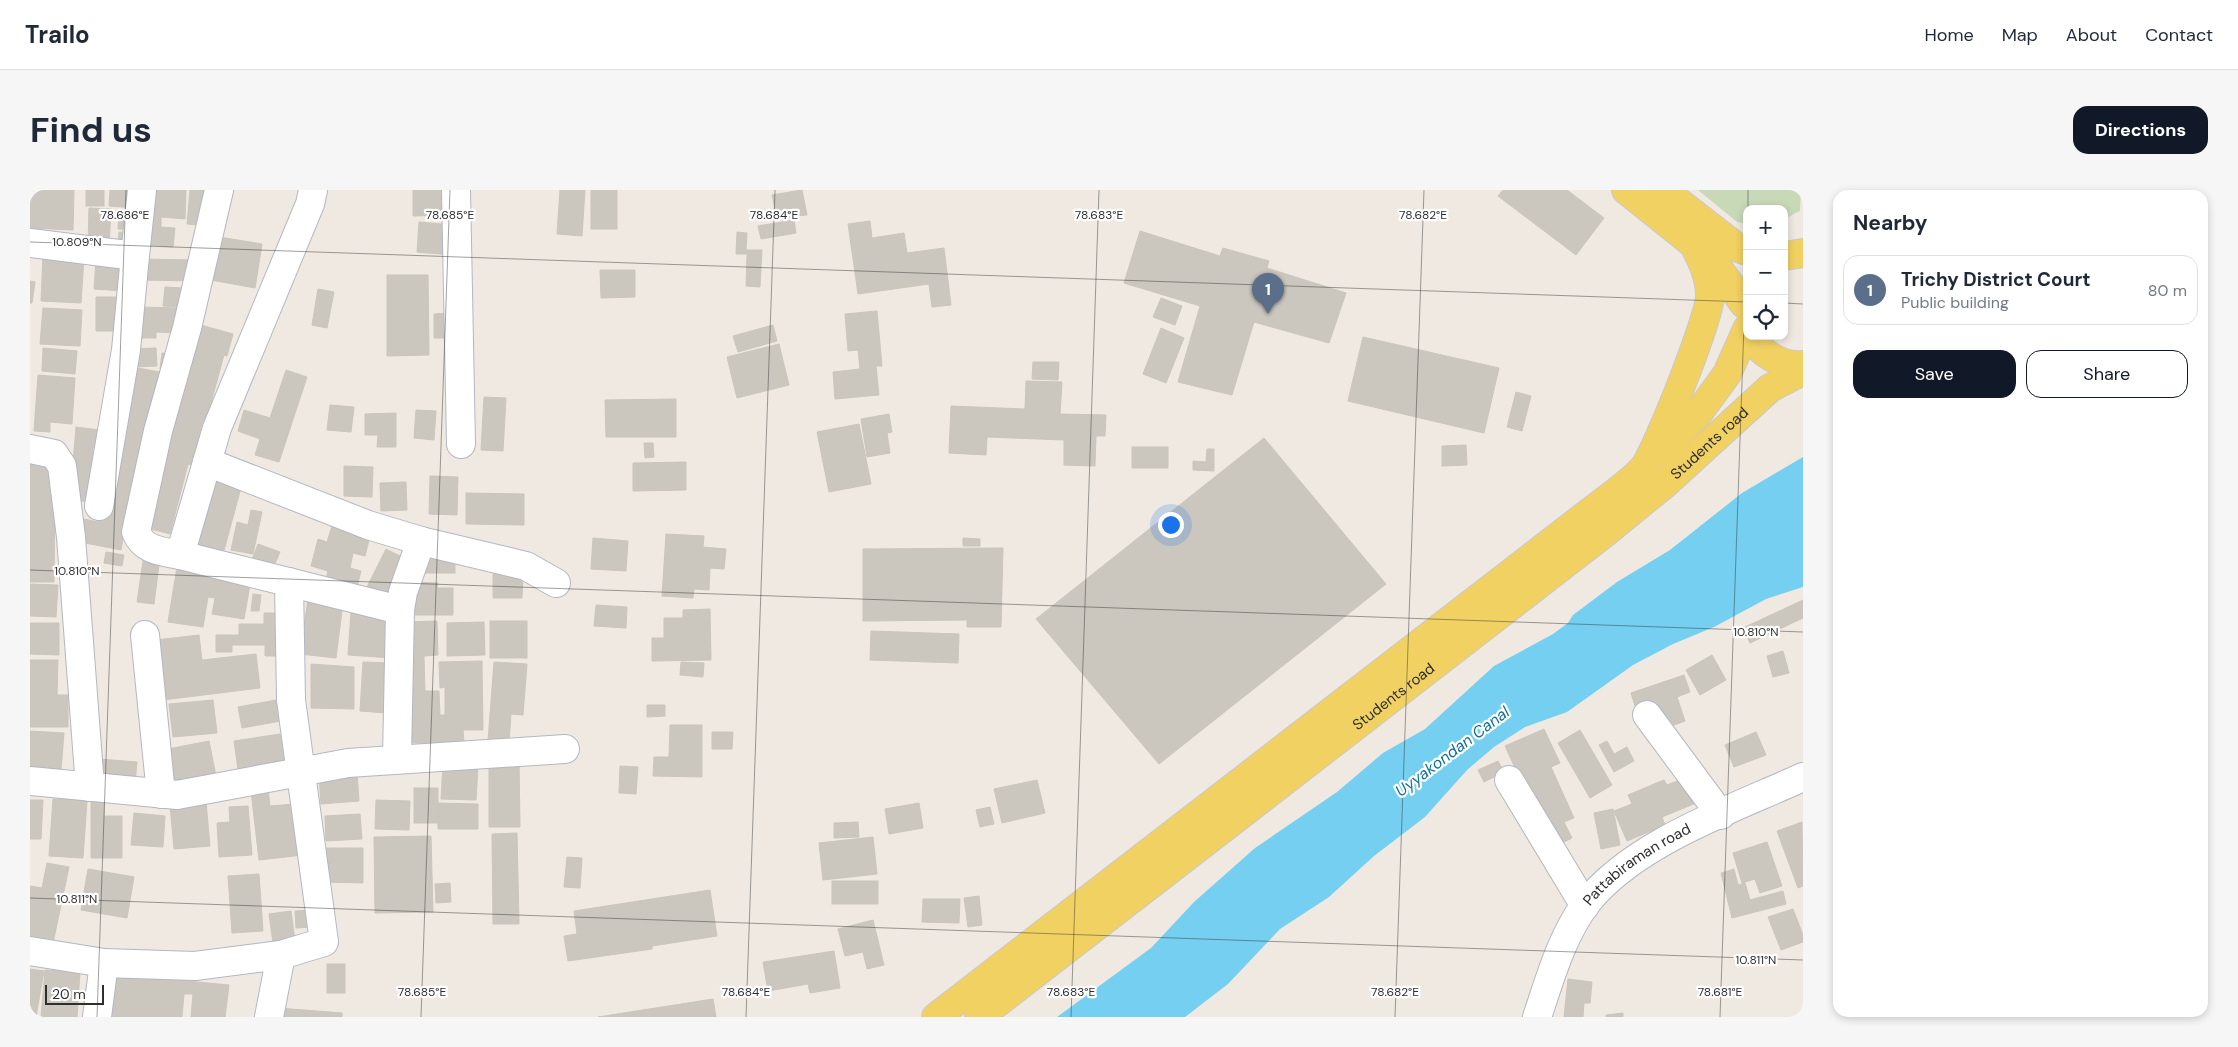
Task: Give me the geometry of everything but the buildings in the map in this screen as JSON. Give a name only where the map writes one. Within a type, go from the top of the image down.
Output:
[{"type":"main road","points":[[1626,190],[1711,258],[1743,308]]},
{"type":"main road","points":[[1663,190],[1738,248],[1744,250]]},
{"type":"main road","points":[[1644,467],[1658,442],[1704,322],[1711,297],[1709,281],[1692,241]]},
{"type":"main road","name":"Students road","points":[[936,1017],[1578,521],[1644,467],[1697,415],[1727,374],[1743,323]]},
{"type":"main road","points":[[1754,340],[1765,354],[1781,363],[1803,365]]},
{"type":"main road","name":"Students road","points":[[979,1017],[1601,536],[1666,483],[1770,388],[1803,371]]},
{"type":"street","points":[[99,506],[126,350],[142,190]]},
{"type":"street","points":[[219,190],[187,328],[158,431],[136,532],[140,542],[151,548],[400,610]]},
{"type":"street","points":[[180,555],[217,428],[310,204],[313,190]]},
{"type":"street","points":[[456,190],[461,444]]},
{"type":"street","points":[[30,243],[135,256]]},
{"type":"street","points":[[30,448],[54,454],[62,466],[71,537],[81,695],[90,787]]},
{"type":"street","points":[[207,462],[368,525],[421,541],[526,566],[556,583]]},
{"type":"street","points":[[398,758],[400,610],[403,592],[421,541]]},
{"type":"street","points":[[30,951],[104,964],[195,966],[280,955],[324,942],[291,700],[289,582]]},
{"type":"street","points":[[145,635],[161,794]]},
{"type":"street","points":[[1647,715],[1721,815]]},
{"type":"street","points":[[30,781],[177,795],[348,762],[565,749]]},
{"type":"street","name":"Pattabiraman road","points":[[1537,1017],[1557,957],[1585,906],[1612,879],[1656,844],[1803,777]]},
{"type":"street","points":[[1510,780],[1585,906]]},
{"type":"street","points":[[269,1017],[280,955]]},
{"type":"street","points":[[97,1017],[104,964]]},
{"type":"green space","points":[[1698,190],[1801,190],[1800,211],[1788,217],[1788,205],[1743,205],[1743,223],[1737,222]]},
{"type":"water","name":"Uyyakondan Canal","points":[[1803,457],[1803,587],[1766,599],[1714,627],[1673,644],[1633,665],[1567,712],[1525,727],[1494,747],[1467,770],[1425,817],[1374,856],[1329,897],[1280,929],[1228,984],[1185,1017],[1057,1017],[1151,948],[1194,902],[1255,848],[1337,792],[1383,753],[1425,729],[1494,666],[1553,634],[1568,623],[1573,615],[1617,582],[1670,550],[1742,493]]},
{"type":"place","name":"Trichy District Court","points":[[1268,314]]}]
